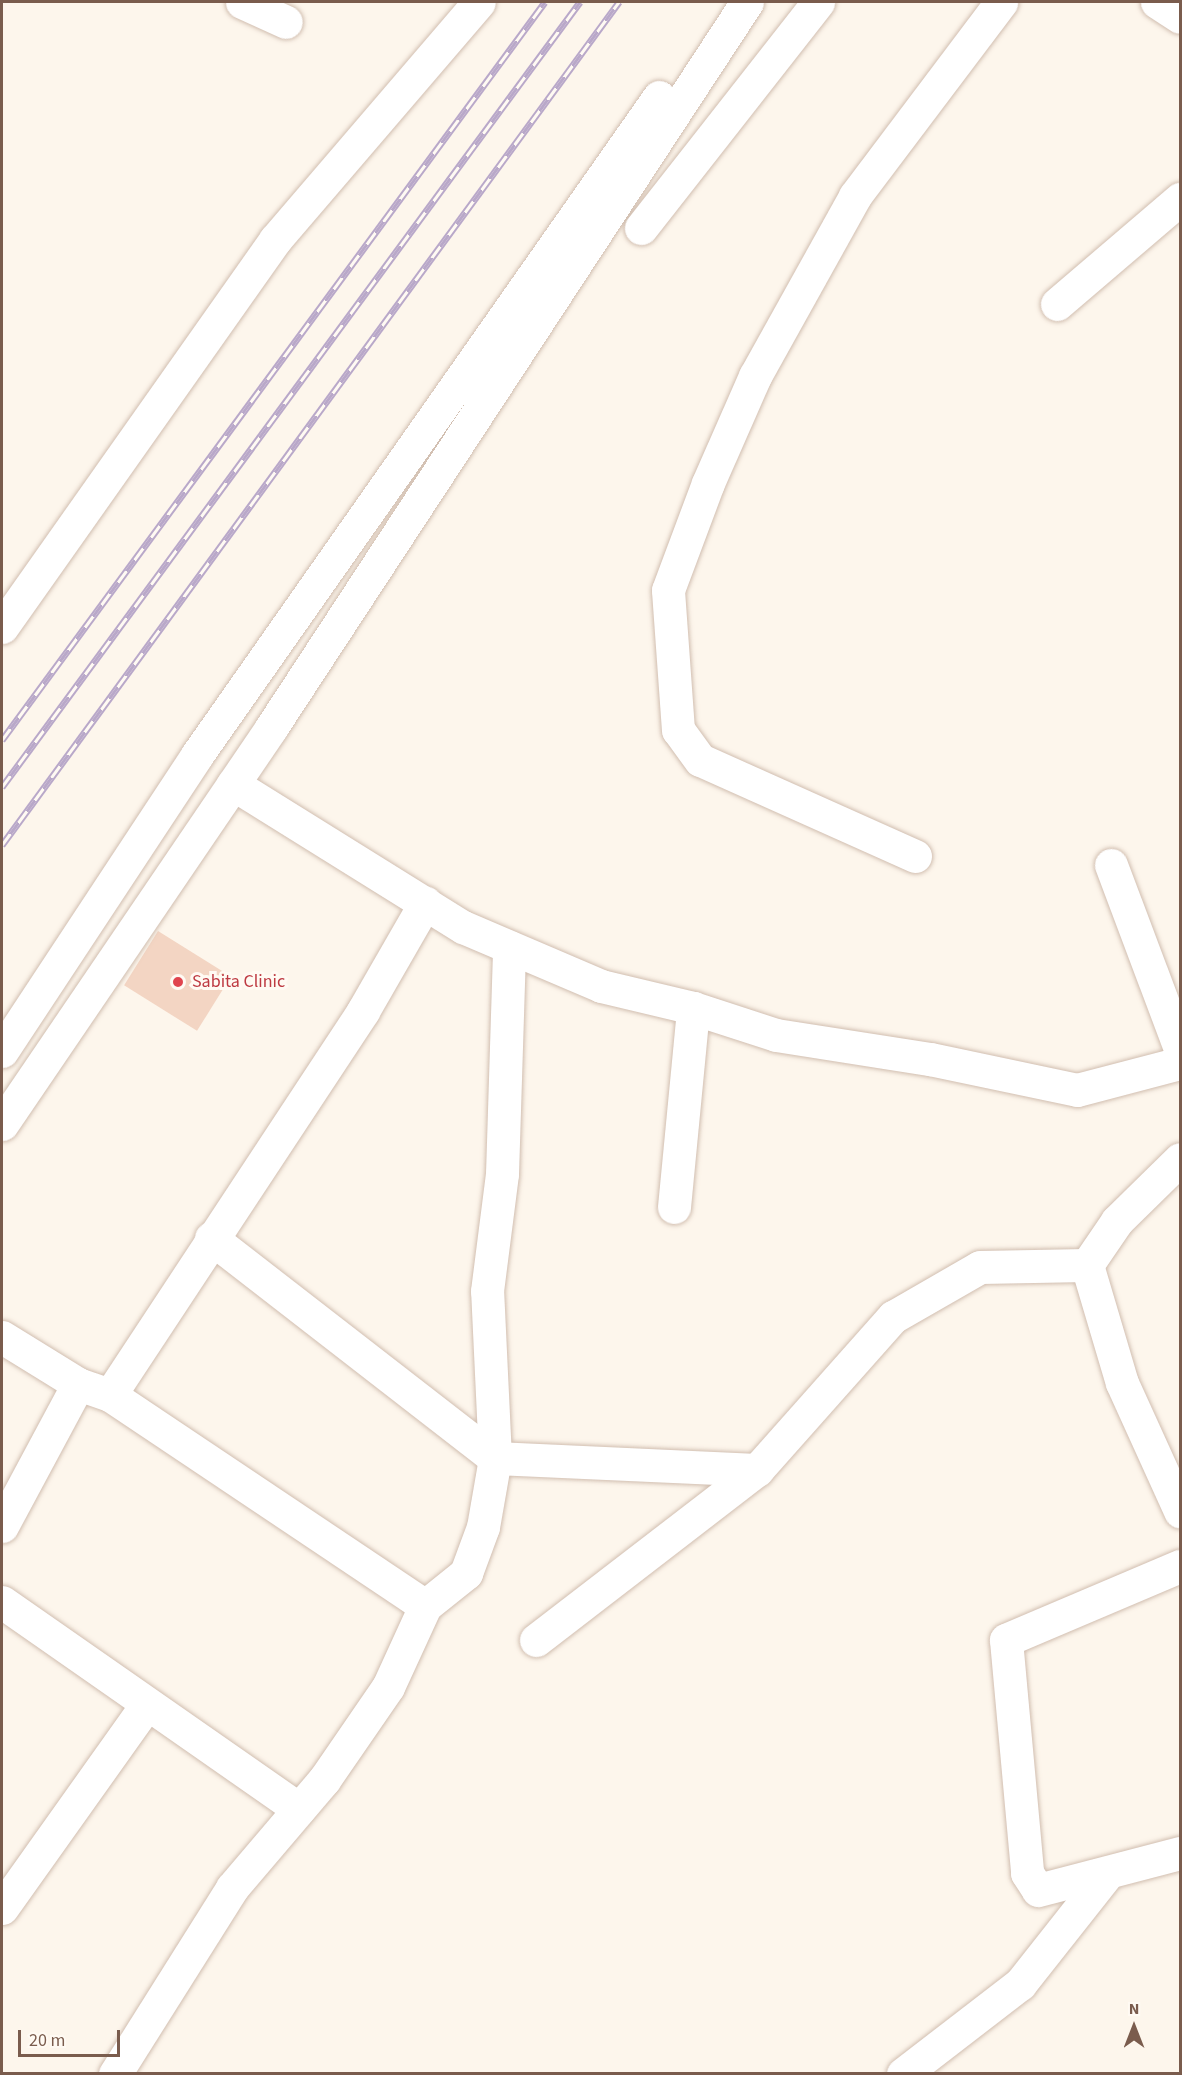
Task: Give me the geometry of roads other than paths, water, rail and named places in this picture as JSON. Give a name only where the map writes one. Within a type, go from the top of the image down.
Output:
[{"type":"street","points":[[242,2],[286,22]]},
{"type":"street","points":[[2,627],[275,240],[479,2]]},
{"type":"street","points":[[2,1051],[197,755],[591,190],[728,2]]},
{"type":"street","points":[[2,1124],[232,784],[747,2]]},
{"type":"street","points":[[641,228],[818,2]]},
{"type":"street","points":[[915,856],[700,760],[678,730],[668,590],[708,483],[754,376],[855,196],[1001,2]]},
{"type":"street","points":[[1057,304],[1180,199]]},
{"type":"street","points":[[232,784],[463,927],[601,986],[693,1008],[776,1035],[930,1059],[1077,1090],[1180,1063]]},
{"type":"street","points":[[1111,865],[1180,1049]]},
{"type":"street","points":[[110,1395],[211,1238],[363,1011],[425,903]]},
{"type":"street","points":[[115,2073],[232,1888],[299,1809],[388,1687],[425,1606],[466,1573],[483,1527],[495,1458],[488,1291],[502,1174],[509,947]]},
{"type":"street","points":[[674,1207],[693,1008]]},
{"type":"street","points":[[1087,1265],[1117,1221],[1180,1159]]},
{"type":"street","points":[[211,1238],[495,1458],[757,1470]]},
{"type":"street","points":[[536,1640],[757,1470],[893,1317],[980,1267],[1087,1265]]},
{"type":"street","points":[[1087,1265],[1122,1383],[1180,1511]]},
{"type":"street","points":[[2,1337],[78,1384],[110,1395],[425,1606]]},
{"type":"street","points":[[2,1526],[78,1384]]},
{"type":"street","points":[[1180,1566],[1006,1640],[1027,1873],[1038,1890],[1106,1875],[1180,1853]]},
{"type":"street","points":[[2,1602],[299,1809]]},
{"type":"street","points":[[2,1908],[147,1704]]},
{"type":"street","points":[[903,2073],[1020,1984],[1106,1875]]},
{"type":"railway","points":[[2,740],[545,2]]},
{"type":"railway","points":[[2,787],[580,2]]},
{"type":"railway","points":[[2,845],[619,2]]},
{"type":"place","name":"Sabita Clinic","points":[[178,982]]}]
